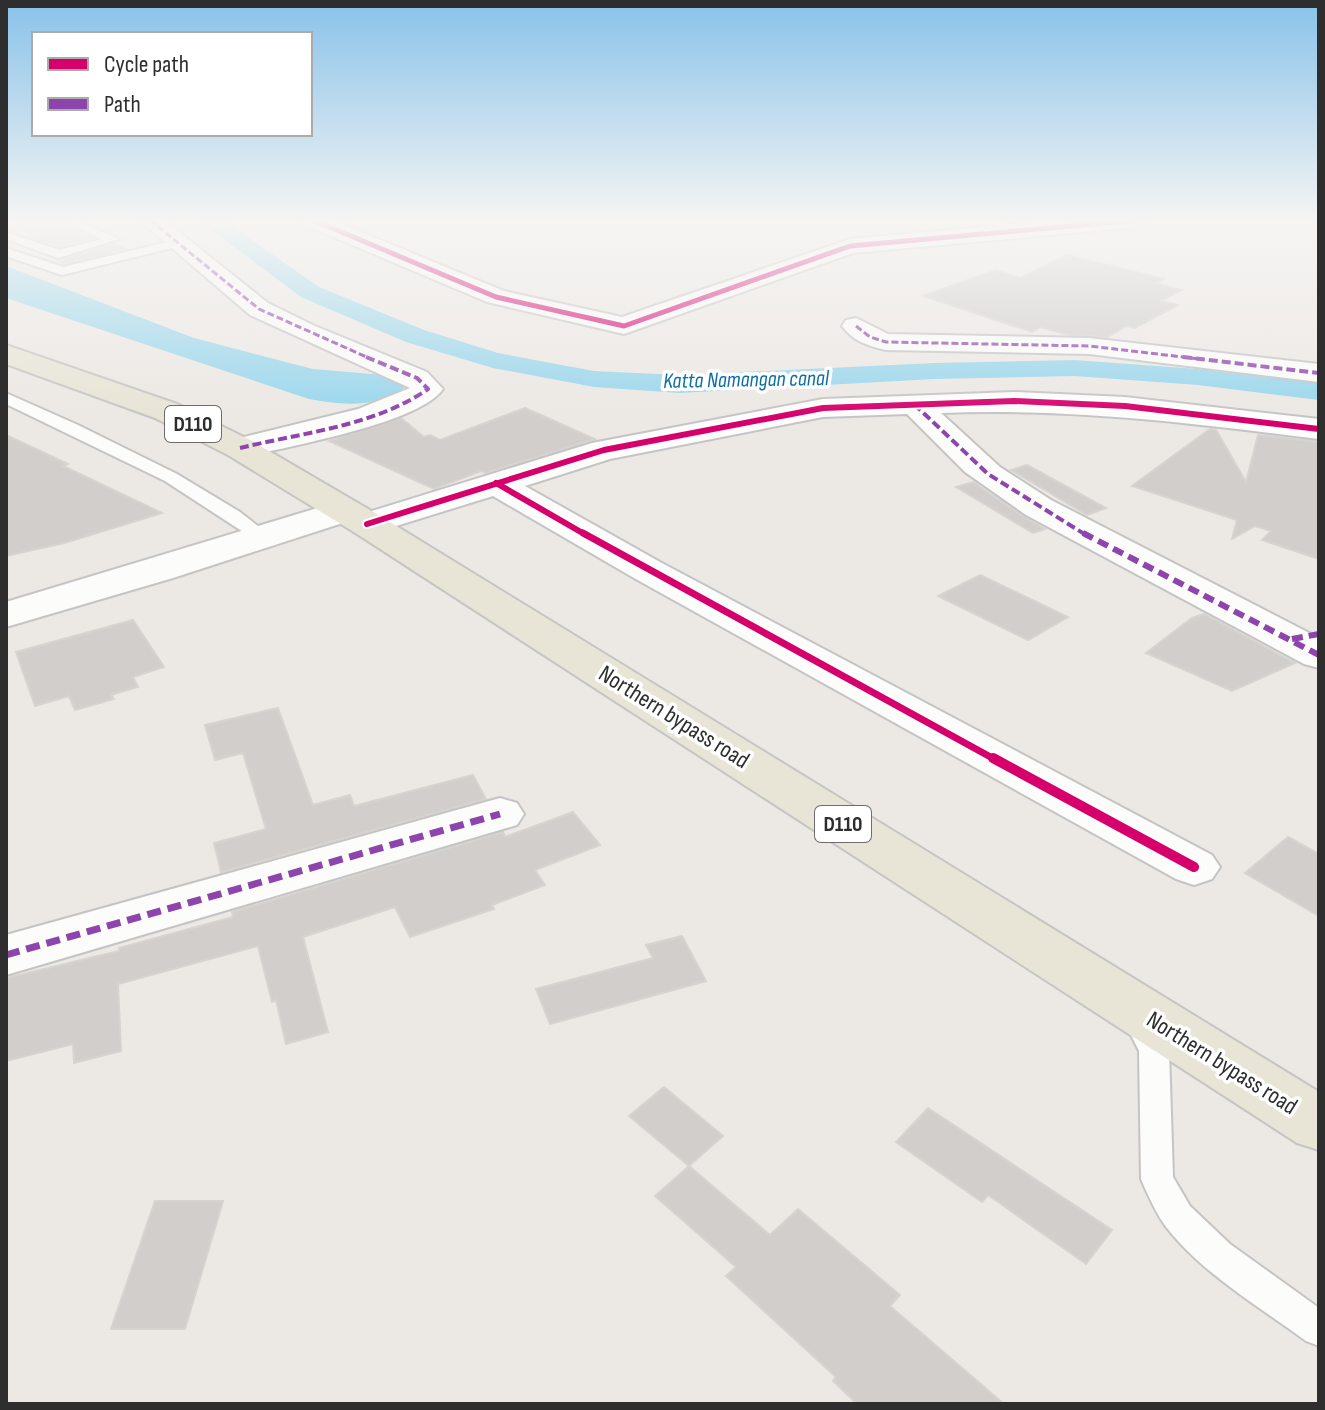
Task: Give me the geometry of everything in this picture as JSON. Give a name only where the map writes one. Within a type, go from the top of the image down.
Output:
[{"type":"main road","name":"Northern bypass road","points":[[6,354],[166,411],[240,448],[356,517],[1319,1124]]},
{"type":"street","points":[[229,286],[259,309],[305,332],[417,378],[428,389],[422,396],[396,408],[240,448]]},
{"type":"street","points":[[469,286],[496,297],[624,326],[738,286]]},
{"type":"street","points":[[856,326],[870,337],[886,342],[1089,346],[1319,373]]},
{"type":"street","points":[[6,615],[263,537],[496,483],[604,450],[778,414],[823,408],[1014,401],[1125,406],[1319,429]]},
{"type":"street","points":[[914,404],[970,459],[1000,483],[1133,561],[1310,643]]},
{"type":"street","points":[[496,483],[647,570],[1194,867]]},
{"type":"street","points":[[6,955],[500,814]]},
{"type":"lane","points":[[6,398],[63,423],[166,476],[217,504],[263,537]]},
{"type":"lane","points":[[1131,1006],[1154,1051],[1157,1179],[1178,1217],[1218,1255],[1319,1329]]},
{"type":"water","points":[[6,286],[58,286],[194,338],[313,369],[384,375],[406,386],[385,399],[372,402],[347,404],[309,399],[6,298]]},
{"type":"building","points":[[952,286],[1165,286],[1181,290],[1161,301],[1178,305],[1135,328],[1126,326],[1108,337],[1069,335],[1040,327],[1032,332],[923,296]]},
{"type":"building","points":[[525,408],[595,439],[485,473],[481,471],[434,489],[329,441],[401,418],[424,437],[430,435],[440,440]]},
{"type":"building","points":[[1210,429],[1216,430],[1246,482],[1258,435],[1319,442],[1319,559],[1262,540],[1271,531],[1255,526],[1232,539],[1237,520],[1132,486]]},
{"type":"building","points":[[6,435],[162,513],[64,543],[6,556]]},
{"type":"building","points":[[1027,465],[1106,508],[1087,515],[1011,470]]},
{"type":"building","points":[[973,482],[1045,529],[1033,533],[956,487]]},
{"type":"building","points":[[980,575],[1068,617],[1028,640],[938,596]]},
{"type":"building","points":[[1204,614],[1295,663],[1232,691],[1146,653],[1192,618]]},
{"type":"building","points":[[133,620],[164,667],[133,677],[138,687],[111,695],[114,699],[75,710],[69,696],[35,706],[16,652]]},
{"type":"building","points":[[278,708],[313,805],[350,795],[354,806],[473,775],[486,799],[221,872],[214,843],[266,829],[243,753],[215,760],[205,725]]},
{"type":"building","points":[[573,812],[600,845],[535,870],[545,885],[492,905],[494,909],[410,937],[395,907],[303,937],[328,1032],[286,1044],[276,1000],[272,1002],[258,946],[118,984],[121,1051],[74,1063],[73,1044],[6,1061],[6,978],[119,951],[119,948],[233,917],[232,912],[503,832],[505,837]]},
{"type":"building","points":[[1288,837],[1319,854],[1319,916],[1245,873]]},
{"type":"building","points":[[682,936],[706,981],[550,1024],[536,989],[653,958],[646,945]]},
{"type":"building","points":[[664,1087],[723,1136],[689,1166],[629,1116]]},
{"type":"building","points":[[928,1108],[1112,1230],[1086,1264],[988,1195],[982,1202],[896,1142]]},
{"type":"building","points":[[689,1166],[770,1235],[798,1209],[900,1295],[890,1306],[1004,1404],[857,1404],[833,1381],[836,1377],[726,1276],[736,1267],[655,1196]]},
{"type":"building","points":[[155,1201],[223,1201],[185,1329],[111,1329]]},
{"type":"waterway","name":"Katta Namangan canal","points":[[301,286],[415,336],[493,360],[594,379],[680,384],[934,371],[1075,368],[1198,377],[1319,391]]},
{"type":"marked path","points":[[231,286],[259,309],[305,332],[417,378],[428,389],[415,398],[369,416],[240,448]]},
{"type":"marked path","points":[[856,326],[870,337],[886,342],[1089,346],[1319,373]]},
{"type":"marked path","points":[[914,404],[977,465],[1038,508],[1319,655]]},
{"type":"marked path","points":[[1292,639],[1319,634]]},
{"type":"marked path","points":[[6,955],[500,814]]},
{"type":"cycle path","points":[[469,286],[496,297],[624,326],[738,286]]},
{"type":"cycle path","points":[[367,524],[604,450],[823,408],[1014,401],[1125,406],[1319,429]]},
{"type":"cycle path","points":[[496,483],[647,570],[1194,867]]}]
